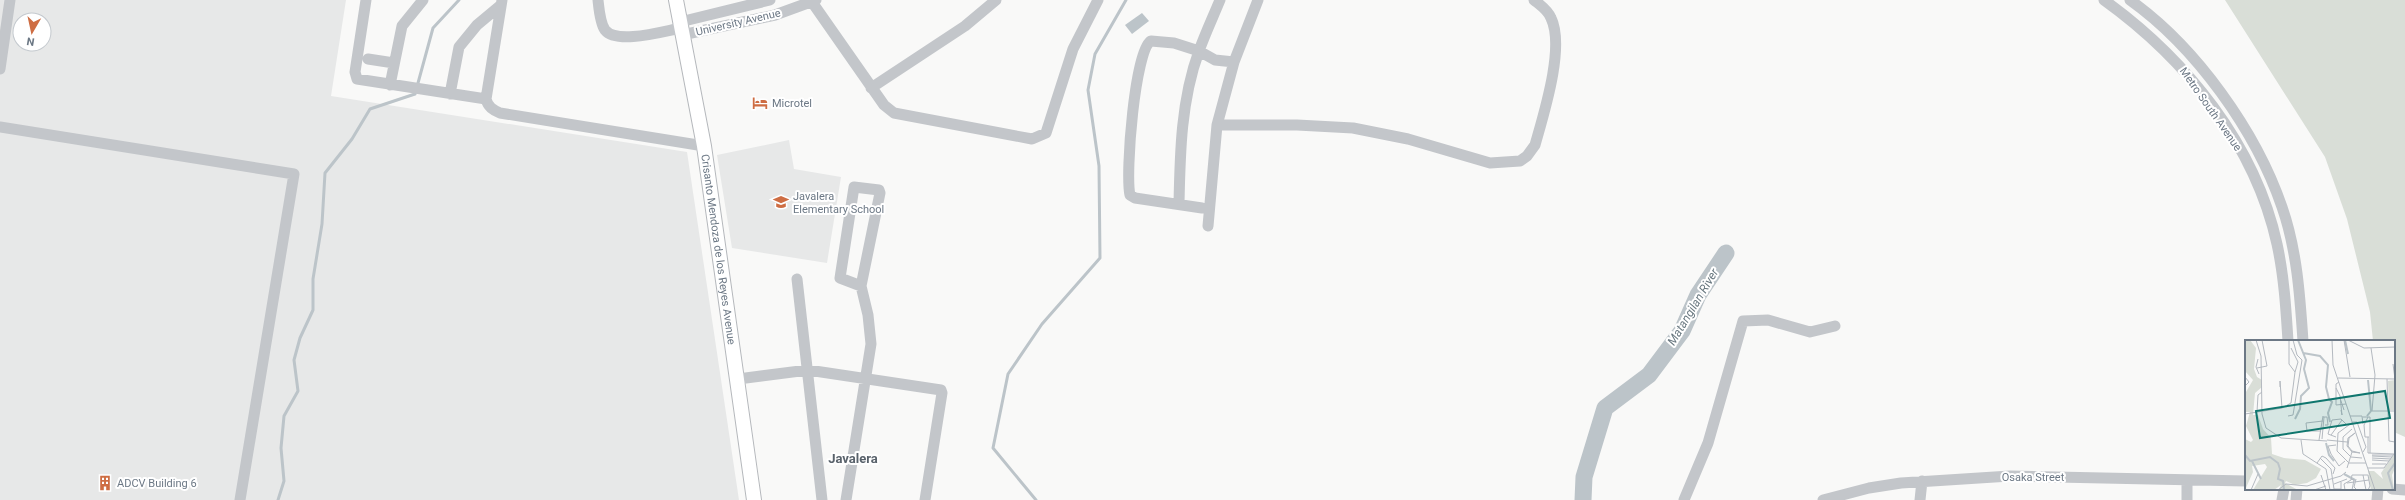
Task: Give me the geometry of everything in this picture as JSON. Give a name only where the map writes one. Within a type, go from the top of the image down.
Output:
[{"type":"main road","name":"Crisanto Mendoza de los Reyes Avenue","points":[[676,0],[704,146],[738,379],[746,455],[754,500]]},
{"type":"street","points":[[0,69],[10,0]]},
{"type":"street","points":[[366,0],[355,75],[358,80],[486,99]]},
{"type":"street","points":[[390,85],[402,26],[423,0]]},
{"type":"street","points":[[598,0],[603,26],[606,31],[617,37],[681,28]]},
{"type":"street","name":"University Avenue","points":[[681,28],[770,0]]},
{"type":"street","points":[[871,88],[965,26],[996,0]]},
{"type":"street","points":[[814,1],[884,106],[902,115],[1032,139],[1041,137],[1049,127],[1073,49],[1098,0]]},
{"type":"street","points":[[1208,226],[1216,125],[1234,62],[1258,0]]},
{"type":"street","points":[[1216,125],[1297,125],[1354,128],[1408,139],[1490,163],[1520,161],[1527,156],[1535,145],[1556,57],[1557,41],[1551,17],[1534,0]]},
{"type":"street","name":"Metro South Avenue","points":[[2104,0],[2150,35],[2171,55],[2193,80],[2237,142],[2255,177],[2268,211],[2278,245],[2285,298],[2288,340]]},
{"type":"street","name":"Metro South Avenue","points":[[2130,0],[2183,47],[2206,75],[2249,136],[2268,173],[2282,207],[2292,243],[2300,296],[2303,340]]},
{"type":"street","name":"University Avenue","points":[[681,28],[775,15],[814,1]]},
{"type":"street","points":[[1179,204],[1181,139],[1190,82],[1199,51],[1217,1]]},
{"type":"street","points":[[450,94],[459,47],[477,25],[502,3]]},
{"type":"street","points":[[502,3],[486,99],[488,104],[500,113],[704,146]]},
{"type":"street","points":[[1202,208],[1135,198],[1130,195],[1129,146],[1134,100],[1146,43],[1164,41],[1199,51],[1215,60],[1234,62]]},
{"type":"street","points":[[368,59],[394,63]]},
{"type":"street","points":[[0,127],[294,174],[240,500]]},
{"type":"street","points":[[846,500],[871,344],[868,315],[861,286],[880,193],[879,190],[854,186],[840,278],[861,286]]},
{"type":"street","points":[[796,279],[808,370],[822,500]]},
{"type":"street","points":[[1684,500],[1708,443],[1742,321],[1768,320],[1810,332],[1835,326]]},
{"type":"street","points":[[738,379],[808,370],[942,391],[925,500]]},
{"type":"street","name":"Osaka Street","points":[[1823,500],[1869,488],[1922,481],[2010,476],[2187,481],[2245,481]]},
{"type":"street","points":[[1920,500],[1922,481]]},
{"type":"street","points":[[2187,481],[2187,500]]},
{"type":"street","points":[[2395,489],[2405,490]]},
{"type":"street","points":[[2282,500],[2284,490]]},
{"type":"street","points":[[2296,500],[2297,490]]},
{"type":"street","points":[[2377,500],[2378,490]]},
{"type":"shaded area","points":[[0,0],[346,0],[331,96],[687,152],[739,500],[0,500]]},
{"type":"shaded area","points":[[2225,0],[2405,0],[2405,437],[2395,432],[2395,340],[2373,340],[2370,312],[2347,219],[2325,157]]},
{"type":"shaded area","points":[[1142,13],[1149,21],[1132,34],[1125,25]]},
{"type":"shaded area","name":"Javalera Elementary School","points":[[789,140],[794,169],[841,177],[827,263],[732,248],[717,155]]},
{"type":"waterway","points":[[278,500],[284,481],[281,448],[284,416],[298,391],[294,360],[300,338],[313,310],[313,279],[322,224],[325,173],[352,139],[370,109],[415,94],[433,28],[459,0]]},
{"type":"waterway","points":[[1036,500],[993,448],[1008,374],[1042,324],[1100,258],[1099,166],[1088,90],[1095,54],[1126,0]]},
{"type":"waterway","name":"Matangilan River","points":[[1583,500],[1584,477],[1605,408],[1649,375],[1682,331],[1698,295],[1726,253]]},
{"type":"place","name":"Microtel","points":[[760,103]]},
{"type":"place","name":"Javalera Elementary School","points":[[781,202]]},
{"type":"place","name":"ADCV Building 6","points":[[105,483]]},
{"type":"district","name":"Javalera","points":[[853,458]]}]
